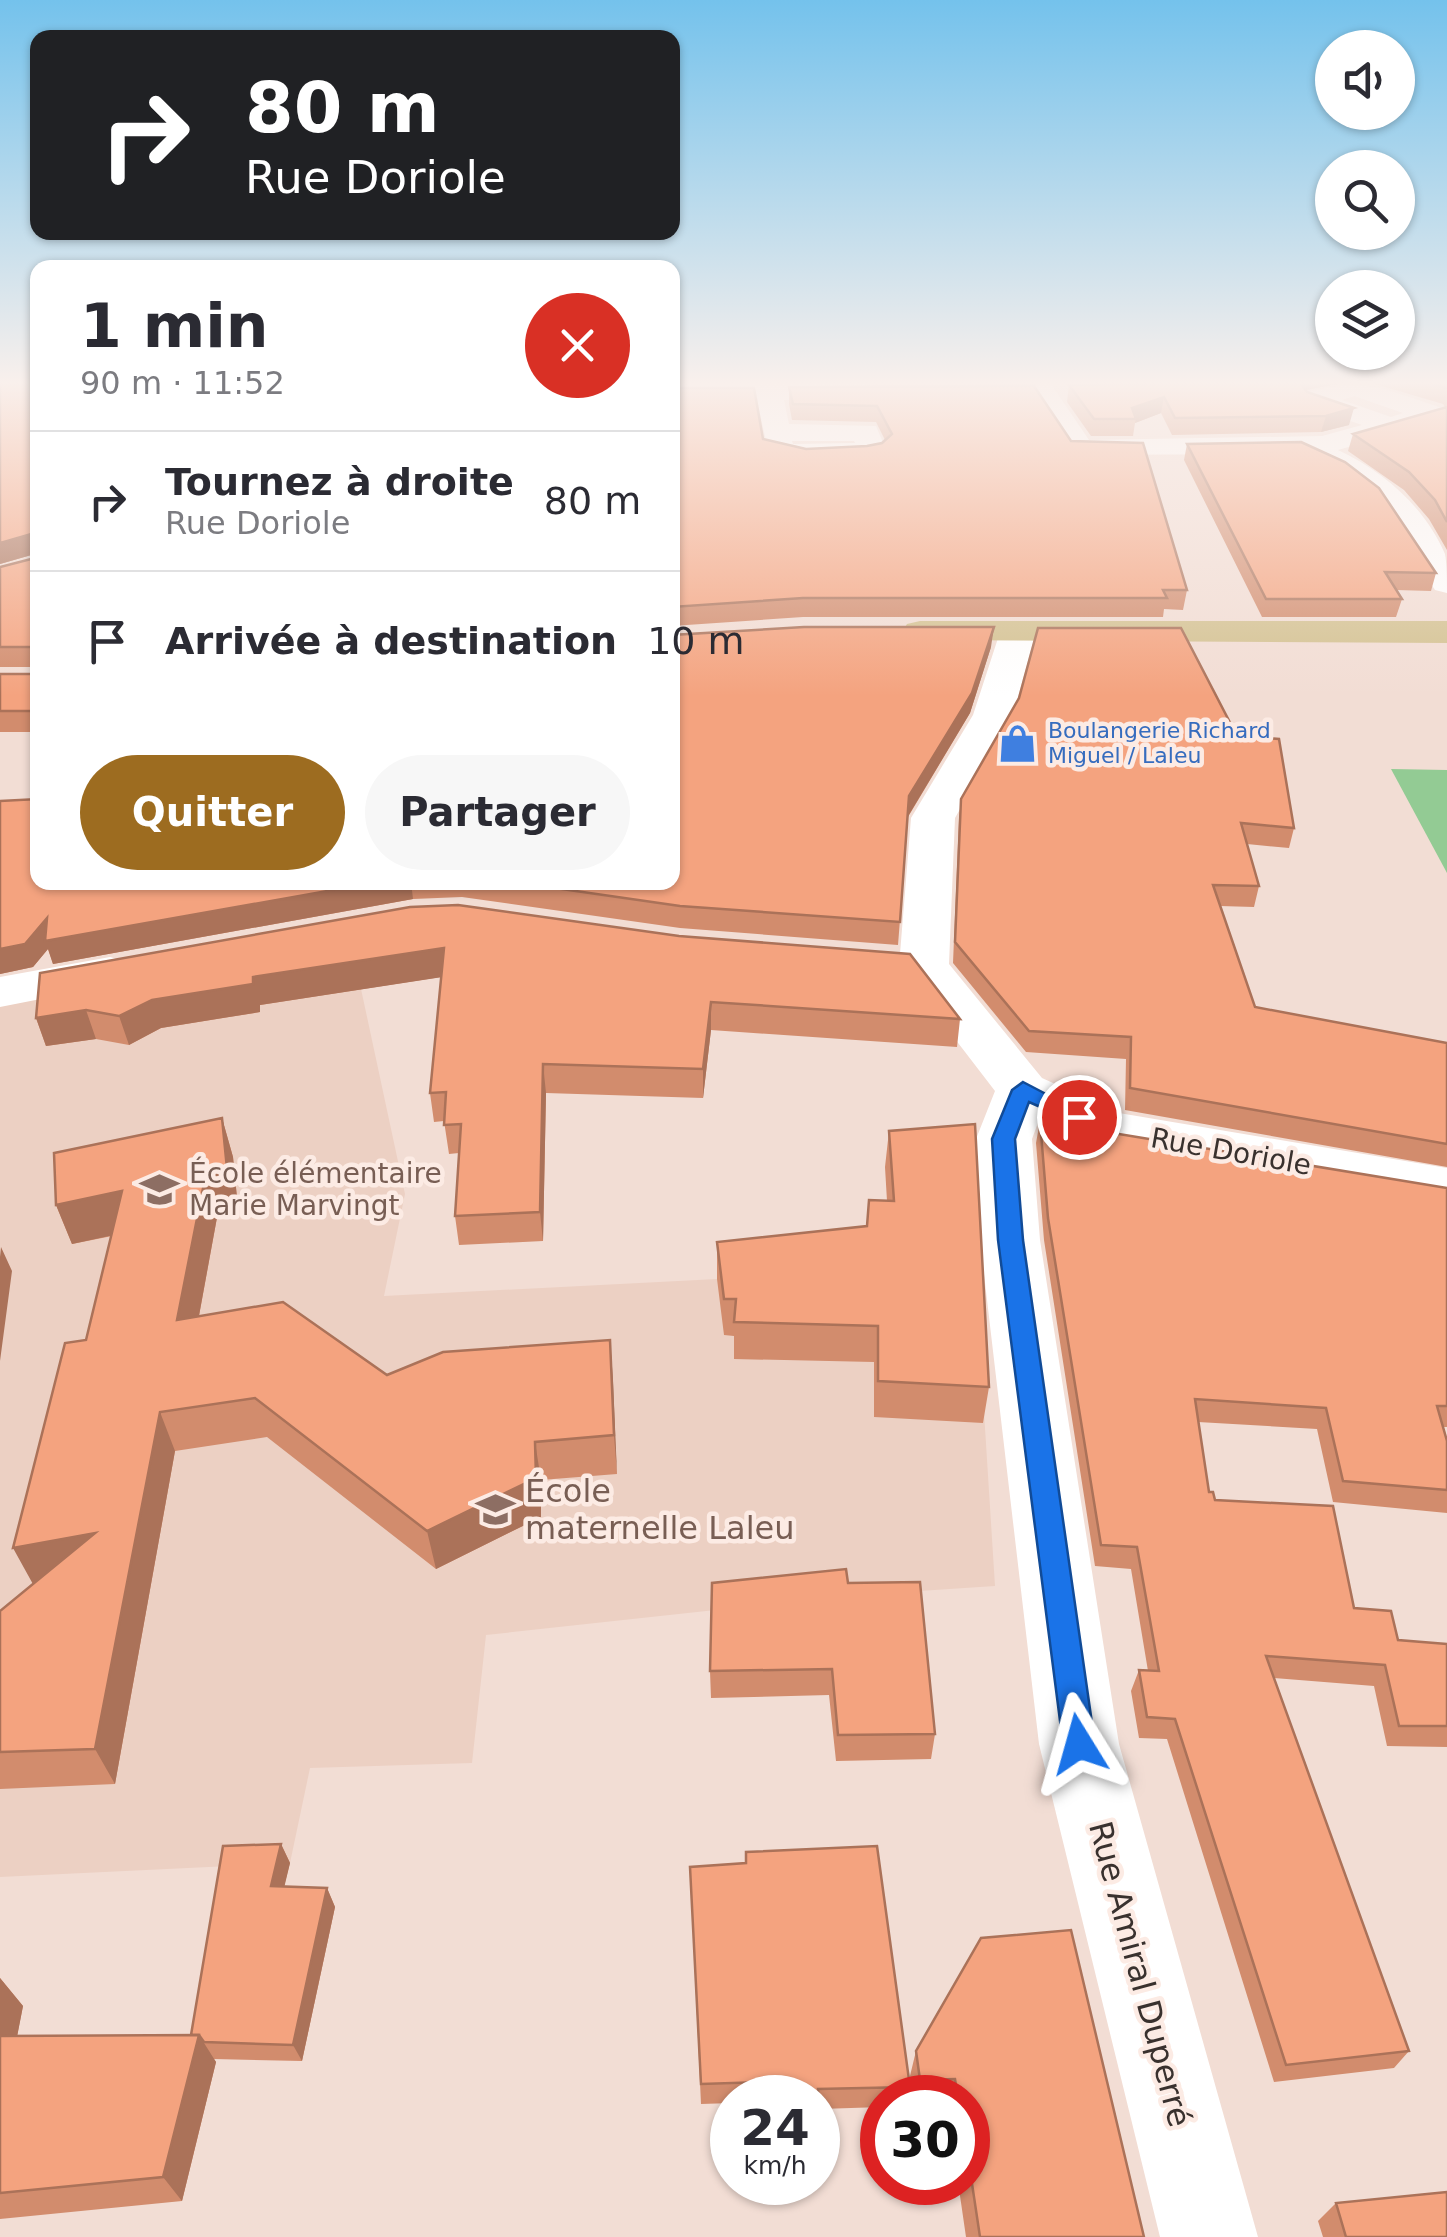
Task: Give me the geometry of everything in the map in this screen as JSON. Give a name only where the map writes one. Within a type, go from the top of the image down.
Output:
[{"type":"main road","points":[[881,632],[1447,632]]},
{"type":"street","points":[[1383,487],[1447,583]]},
{"type":"street","points":[[1018,632],[993,715],[934,818],[905,964],[1023,1090]]},
{"type":"street","points":[[0,992],[146,965]]},
{"type":"street","name":"Rue Doriole","points":[[1023,1090],[1107,1130],[1447,1188]]},
{"type":"street","name":"Rue Amiral Duperré","points":[[1023,1090],[1004,1139],[1010,1240],[1079,1744],[1209,2237]]},
{"type":"shaded area","name":"École maternelle Laleu","points":[[352,947],[405,1194],[384,1296],[717,1279],[974,1254],[995,1586],[844,1596],[486,1635],[472,1763],[310,1768],[290,1863],[0,1877],[0,1003]]},
{"type":"green space","points":[[1391,769],[1447,770],[1447,873]]},
{"type":"building","points":[[0,487],[30,487],[30,534],[0,543]]},
{"type":"building","points":[[680,487],[1156,487],[1187,590],[1163,590],[1167,598],[803,598],[680,606]]},
{"type":"building","points":[[1209,487],[1378,487],[1436,573],[1385,572],[1402,599],[1266,599]]},
{"type":"building","points":[[1423,487],[1447,487],[1447,522]]},
{"type":"building","points":[[30,559],[30,647],[0,647],[0,567]]},
{"type":"building","points":[[804,627],[994,627],[972,693],[909,796],[900,922],[680,906],[569,890],[680,890],[680,635]]},
{"type":"building","points":[[1038,628],[1181,628],[1237,736],[1279,739],[1294,828],[1241,823],[1259,886],[1213,885],[1255,1007],[1447,1043],[1447,1144],[1130,1088],[1131,1037],[1029,1031],[955,942],[961,799],[1019,698]]},
{"type":"building","points":[[0,674],[30,674],[30,711],[0,711]]},
{"type":"building","points":[[30,799],[30,890],[333,890],[45,941],[47,918],[25,944],[0,949],[0,801]]},
{"type":"building","points":[[458,905],[679,936],[910,954],[960,1019],[711,1002],[703,1069],[543,1064],[540,1212],[455,1216],[461,1124],[444,1125],[446,1092],[430,1093],[444,948],[253,977],[253,984],[152,1000],[119,1016],[86,1010],[36,1018],[40,973],[410,907]]},
{"type":"building","points":[[222,1118],[227,1169],[206,1173],[177,1320],[283,1302],[387,1375],[443,1352],[610,1340],[614,1435],[535,1442],[536,1478],[427,1531],[255,1398],[160,1412],[95,1749],[0,1752],[0,1611],[95,1533],[13,1548],[65,1343],[86,1340],[122,1191],[56,1205],[54,1153]]},
{"type":"building","points":[[1040,1121],[1447,1188],[1447,1406],[1437,1406],[1447,1441],[1447,1490],[1343,1481],[1326,1408],[1195,1399],[1209,1492],[1213,1492],[1215,1500],[1333,1506],[1354,1608],[1391,1611],[1398,1640],[1447,1644],[1447,1726],[1399,1726],[1385,1665],[1266,1656],[1409,2051],[1286,2065],[1175,1719],[1147,1717],[1139,1670],[1159,1671],[1137,1547],[1101,1545],[1048,1218]]},
{"type":"building","points":[[975,1124],[989,1387],[878,1381],[878,1326],[734,1322],[736,1299],[724,1299],[717,1242],[867,1226],[869,1200],[894,1201],[889,1131]]},
{"type":"building","points":[[846,1569],[848,1583],[920,1582],[935,1734],[838,1735],[832,1669],[710,1671],[712,1583]]},
{"type":"building","points":[[281,1844],[271,1886],[327,1888],[293,2045],[204,2042],[199,2035],[191,2035],[223,1846]]},
{"type":"building","points":[[877,1846],[908,2075],[860,2075],[860,2088],[840,2089],[840,2075],[710,2075],[710,2084],[701,2084],[690,1867],[746,1863],[746,1852]]},
{"type":"building","points":[[1071,1930],[1144,2237],[980,2237],[975,2205],[990,2205],[990,2075],[919,2075],[916,2051],[981,1938]]},
{"type":"building","points":[[199,2035],[163,2177],[0,2193],[0,2036]]},
{"type":"building","points":[[1447,2192],[1447,2237],[1346,2237],[1336,2203]]},
{"type":"place","name":"Boulangerie Richard Miguel / Laleu","points":[[1018,743]]},
{"type":"place","name":"École élémentaire Marie Marvingt","points":[[159,1189]]},
{"type":"place","name":"École maternelle Laleu","points":[[495,1509]]},
{"type":"route","points":[[1079,1117],[1023,1090],[1004,1139],[1010,1240],[1079,1744]]}]
